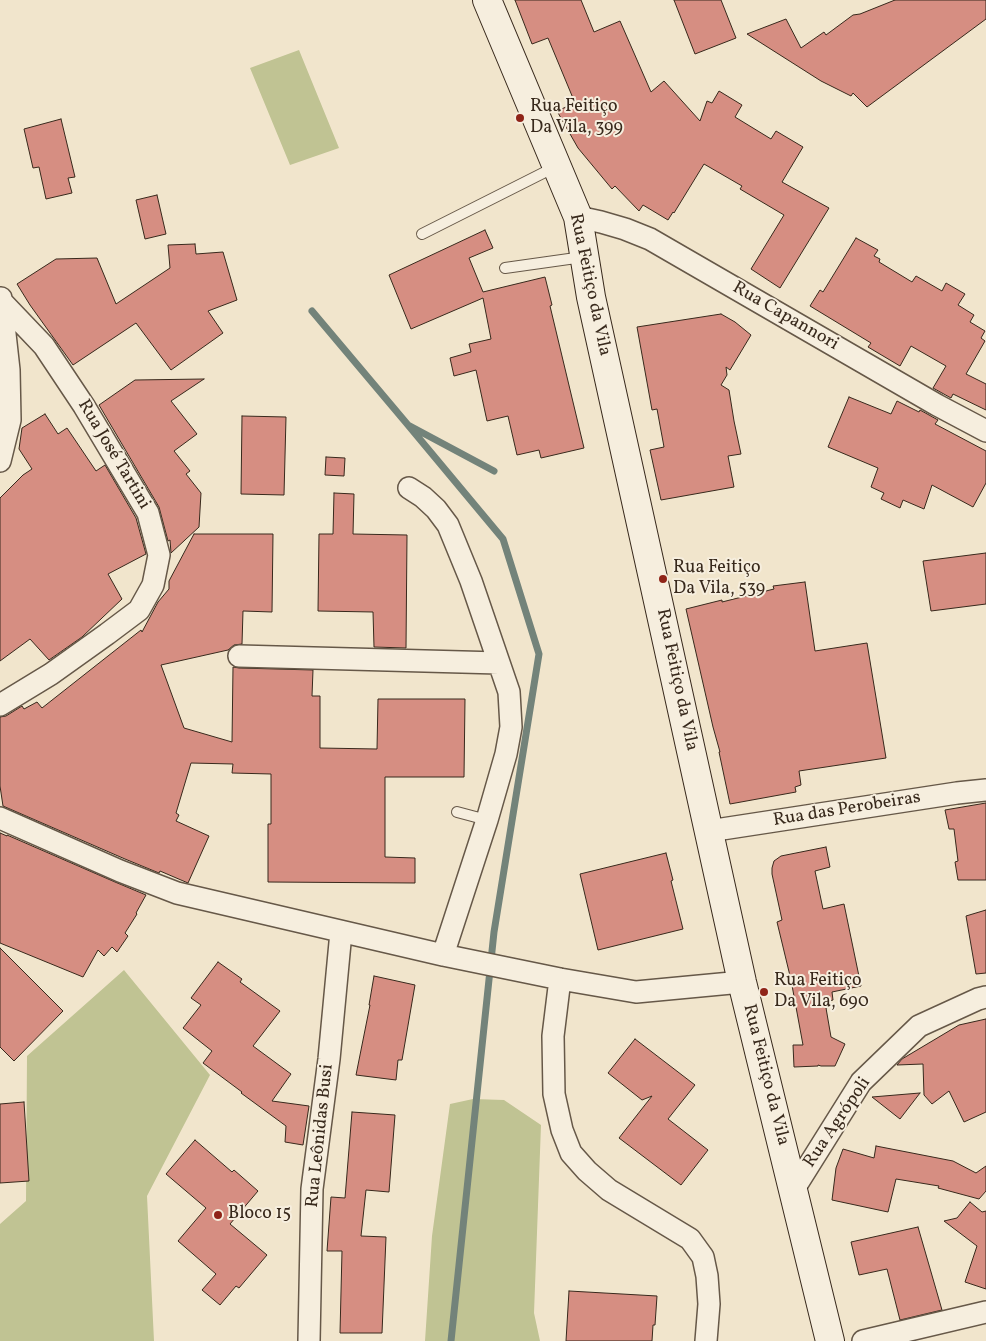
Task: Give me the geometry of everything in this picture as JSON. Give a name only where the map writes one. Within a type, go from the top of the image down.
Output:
[{"type":"street","name":"Rua Feitiço da Vila","points":[[488,0],[578,217],[591,297],[708,831],[742,982],[830,1341]]},
{"type":"street","name":"Rua Capannori","points":[[578,217],[602,222],[650,238],[937,405],[986,431]]},
{"type":"street","points":[[0,462],[10,420],[9,370],[1,296]]},
{"type":"street","name":"Rua José Tartini","points":[[0,706],[51,674],[139,610],[153,585],[158,555],[148,513],[84,406],[44,346],[1,296]]},
{"type":"street","points":[[409,488],[436,509],[448,525],[471,581],[509,692],[511,727],[506,754],[444,955]]},
{"type":"street","points":[[239,656],[499,663]]},
{"type":"street","name":"Rua das Perobeiras","points":[[708,831],[986,790]]},
{"type":"street","points":[[0,818],[120,871],[177,892],[444,955],[560,979],[636,992],[742,982]]},
{"type":"street","name":"Rua Leônidas Busi","points":[[309,1341],[312,1190],[329,1059],[341,932]]},
{"type":"street","points":[[560,979],[553,1036],[554,1094],[562,1130],[571,1153],[587,1171],[609,1190],[690,1239],[703,1257],[707,1276],[709,1304],[706,1341]]},
{"type":"street","name":"Rua Agrópoli","points":[[794,1189],[861,1082],[919,1026],[986,997]]},
{"type":"street","points":[[863,1341],[986,1312]]},
{"type":"lane","points":[[422,234],[557,167]]},
{"type":"lane","points":[[505,268],[584,256]]},
{"type":"lane","points":[[457,812],[487,820]]},
{"type":"green space","points":[[299,50],[339,148],[290,165],[250,68]]},
{"type":"green space","points":[[124,970],[210,1075],[147,1196],[154,1341],[0,1341],[0,1224],[26,1201],[27,1056]]},
{"type":"green space","points":[[473,1099],[504,1100],[541,1125],[534,1313],[540,1341],[425,1341],[432,1236],[450,1104]]},
{"type":"building","points":[[515,0],[581,0],[594,32],[620,21],[651,92],[664,81],[700,121],[707,101],[712,103],[719,91],[742,105],[735,117],[771,139],[776,131],[803,147],[782,182],[829,208],[780,288],[751,269],[784,215],[740,189],[742,186],[704,164],[668,220],[643,205],[639,211],[615,186],[612,189],[578,148],[557,111],[575,103],[548,38],[532,44]]},
{"type":"building","points":[[674,0],[721,0],[736,38],[695,54]]},
{"type":"building","points":[[895,0],[986,0],[986,19],[867,107],[853,93],[851,96],[821,81],[747,34],[786,19],[801,48],[824,32],[826,35],[853,15]]},
{"type":"building","points":[[61,119],[75,177],[68,178],[72,193],[46,199],[39,167],[33,168],[24,129]]},
{"type":"building","points":[[157,195],[166,234],[145,239],[136,200]]},
{"type":"building","points":[[485,230],[493,248],[469,258],[483,292],[545,277],[552,305],[550,306],[584,448],[541,458],[539,450],[517,455],[508,416],[487,421],[476,370],[454,376],[450,358],[471,352],[469,344],[491,339],[483,298],[411,329],[389,275]]},
{"type":"building","points":[[856,238],[878,250],[874,256],[880,259],[879,262],[912,282],[916,276],[942,291],[946,283],[965,294],[958,305],[974,315],[970,322],[985,331],[981,338],[985,341],[966,374],[986,384],[986,410],[953,394],[951,398],[933,388],[946,366],[911,346],[900,366],[868,347],[871,343],[810,306],[820,290],[823,292]]},
{"type":"building","points":[[195,244],[196,254],[223,252],[237,300],[208,311],[223,333],[171,370],[136,323],[73,365],[17,284],[56,259],[97,258],[116,304],[170,268],[168,245]]},
{"type":"building","points":[[721,314],[751,335],[730,370],[726,367],[727,375],[721,385],[729,390],[741,454],[728,456],[734,487],[661,500],[650,450],[664,447],[657,409],[652,410],[637,327]]},
{"type":"building","points":[[204,379],[171,401],[197,434],[174,451],[190,471],[186,474],[201,493],[199,527],[171,553],[170,540],[168,541],[159,507],[99,405],[135,380]]},
{"type":"building","points":[[849,397],[891,414],[897,401],[919,412],[920,410],[938,420],[935,424],[986,451],[986,483],[973,507],[932,485],[924,509],[903,500],[900,508],[881,499],[884,493],[871,487],[878,468],[828,447]]},
{"type":"building","points":[[45,414],[58,434],[67,428],[96,471],[105,465],[136,518],[146,554],[108,574],[122,599],[82,637],[49,660],[30,639],[0,661],[0,498],[23,475],[32,469],[19,449],[22,428]]},
{"type":"building","points":[[242,416],[286,417],[284,495],[241,494]]},
{"type":"building","points":[[326,457],[345,458],[344,476],[325,475]]},
{"type":"building","points":[[334,493],[354,494],[353,534],[407,535],[406,648],[374,647],[373,612],[318,611],[319,534],[333,534]]},
{"type":"building","points":[[194,534],[273,534],[272,612],[243,611],[242,644],[234,645],[228,650],[161,665],[184,728],[232,742],[233,667],[313,670],[312,696],[320,696],[320,748],[377,749],[378,699],[465,699],[464,777],[385,777],[385,857],[415,858],[415,883],[268,882],[268,824],[271,824],[271,774],[232,773],[233,764],[191,763],[176,813],[179,815],[176,821],[209,836],[188,883],[125,859],[3,806],[0,786],[0,717],[6,716],[22,706],[24,709],[37,702],[42,708],[141,630],[142,632],[158,602],[169,589],[169,581]]},
{"type":"building","points":[[986,553],[986,604],[931,611],[923,561]]},
{"type":"building","points":[[805,582],[815,651],[867,643],[886,758],[799,771],[801,785],[795,787],[796,792],[730,804],[720,752],[686,609],[774,589],[773,586]]},
{"type":"building","points":[[986,803],[986,880],[958,880],[955,862],[958,861],[954,829],[949,829],[945,810]]},
{"type":"building","points":[[0,833],[146,895],[125,933],[128,936],[117,952],[112,947],[104,956],[98,950],[83,977],[0,943]]},
{"type":"building","points":[[826,847],[830,867],[815,871],[823,909],[844,904],[861,986],[832,992],[833,1000],[829,1001],[830,1007],[826,1008],[831,1037],[845,1044],[835,1066],[794,1067],[793,1045],[803,1045],[791,980],[777,922],[782,920],[772,868],[774,861],[781,856]]},
{"type":"building","points":[[666,853],[683,929],[598,950],[580,874]]},
{"type":"building","points":[[986,910],[986,973],[976,974],[966,916]]},
{"type":"building","points":[[0,948],[63,1011],[14,1061],[0,1047]]},
{"type":"building","points":[[218,962],[242,979],[240,982],[280,1011],[253,1046],[291,1074],[272,1101],[309,1106],[303,1145],[285,1142],[286,1126],[203,1063],[212,1051],[183,1028],[201,1005],[191,998]]},
{"type":"building","points":[[374,976],[415,985],[402,1060],[398,1060],[396,1080],[356,1075]]},
{"type":"building","points":[[986,1019],[986,1112],[964,1122],[949,1091],[932,1104],[924,1095],[923,1064],[897,1065],[902,1059],[959,1025]]},
{"type":"building","points":[[635,1039],[695,1085],[668,1119],[708,1150],[681,1185],[619,1138],[652,1096],[642,1100],[608,1073]]},
{"type":"building","points":[[920,1093],[900,1119],[872,1097]]},
{"type":"building","points":[[24,1102],[29,1181],[0,1183],[0,1104]]},
{"type":"building","points":[[352,1112],[395,1115],[389,1192],[366,1190],[361,1236],[386,1237],[382,1333],[340,1333],[342,1251],[327,1251],[331,1197],[345,1198]]},
{"type":"building","name":"Bloco 15","points":[[195,1140],[232,1172],[234,1170],[258,1191],[230,1224],[267,1255],[239,1288],[236,1286],[220,1305],[202,1290],[216,1274],[178,1241],[206,1208],[166,1174]]},
{"type":"building","points":[[876,1146],[953,1161],[976,1173],[986,1166],[986,1191],[979,1199],[938,1188],[939,1186],[896,1179],[888,1212],[832,1200],[836,1168],[843,1149],[874,1158]]},
{"type":"building","points":[[970,1202],[982,1212],[986,1211],[986,1289],[965,1282],[977,1246],[944,1221],[957,1218]]},
{"type":"building","points":[[918,1227],[942,1310],[900,1320],[887,1269],[859,1275],[851,1242]]},
{"type":"building","points":[[569,1291],[657,1296],[652,1341],[566,1341]]},
{"type":"waterway","points":[[312,311],[408,425],[494,471]]},
{"type":"waterway","points":[[408,425],[503,539],[539,654],[494,932],[451,1341]]},
{"type":"place","name":"Rua Feitiço Da Vila, 399","points":[[520,118]]},
{"type":"place","name":"Rua Feitiço Da Vila, 539","points":[[663,579]]},
{"type":"place","name":"Rua Feitiço Da Vila, 690","points":[[764,992]]},
{"type":"place","name":"Bloco 15","points":[[218,1215]]}]
